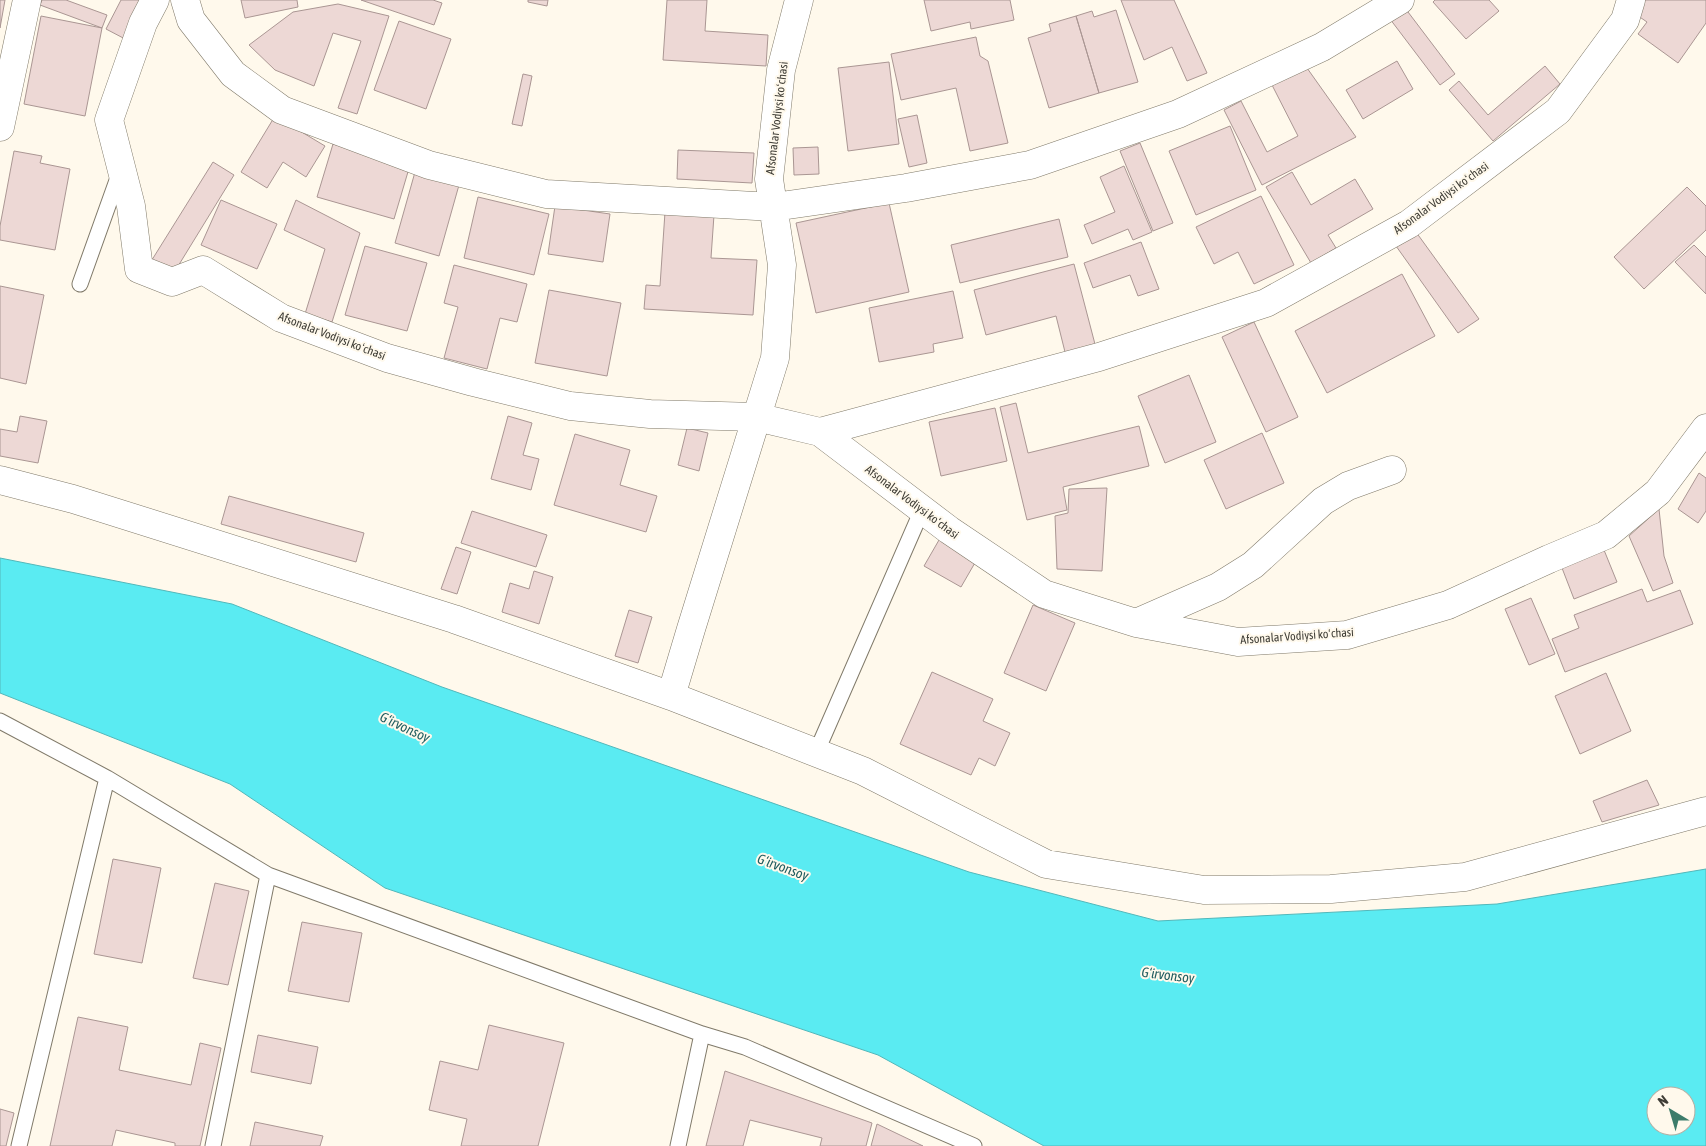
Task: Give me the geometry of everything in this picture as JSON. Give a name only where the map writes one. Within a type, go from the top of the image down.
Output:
[{"type":"street","points":[[0,127],[27,0]]},
{"type":"street","name":"Afsonalar Vodiysi koʻchasi","points":[[155,0],[143,23],[109,120],[131,206],[139,269],[172,282],[203,270],[281,318],[387,358],[570,406],[650,414],[756,417],[820,432],[949,530],[1044,594],[1136,623],[1238,642],[1347,635],[1448,605],[1606,535],[1658,492],[1706,428]]},
{"type":"street","points":[[185,0],[191,20],[233,74],[282,110],[429,165],[546,194],[774,207],[906,188],[1030,165],[1178,114],[1322,47],[1400,0]]},
{"type":"street","name":"Afsonalar Vodiysi koʻchasi","points":[[671,696],[690,629],[775,358],[782,265],[770,179],[781,70],[799,0]]},
{"type":"street","name":"Afsonalar Vodiysi koʻchasi","points":[[820,432],[1099,357],[1266,303],[1408,224],[1558,111],[1625,20],[1631,0]]},
{"type":"street","points":[[1136,623],[1218,587],[1253,565],[1323,501],[1348,486],[1392,470]]},
{"type":"street","points":[[0,480],[83,502],[454,619],[671,696],[863,771],[1046,864],[1204,890],[1331,889],[1465,876],[1706,811]]},
{"type":"lane","points":[[80,284],[122,168]]},
{"type":"lane","points":[[816,753],[922,510]]},
{"type":"lane","points":[[0,721],[107,778],[268,875],[702,1034],[745,1046],[974,1146]]},
{"type":"lane","points":[[19,1146],[107,778]]},
{"type":"lane","points":[[213,1146],[268,875]]},
{"type":"lane","points":[[678,1146],[702,1034]]},
{"type":"water","name":"G‘irvonsoy","points":[[0,558],[232,604],[442,687],[969,872],[1158,921],[1497,904],[1706,869],[1706,1146],[1044,1146],[878,1055],[385,888],[230,784],[0,693]]},
{"type":"building","points":[[0,0],[5,0],[0,28]]},
{"type":"building","points":[[42,0],[66,0],[107,15],[102,28],[40,5]]},
{"type":"building","points":[[121,0],[148,0],[127,40],[106,29]]},
{"type":"building","points":[[241,0],[297,0],[298,7],[245,18]]},
{"type":"building","points":[[361,0],[433,0],[442,3],[434,25]]},
{"type":"building","points":[[528,0],[548,0],[547,6],[528,2]]},
{"type":"building","points":[[667,0],[707,0],[705,31],[768,35],[766,66],[663,60]]},
{"type":"building","points":[[924,0],[1010,0],[1014,20],[971,29],[970,22],[931,31]]},
{"type":"building","points":[[1121,0],[1174,0],[1207,73],[1187,81],[1172,47],[1144,60]]},
{"type":"building","points":[[1435,0],[1489,0],[1499,11],[1466,39],[1433,2]]},
{"type":"building","points":[[1639,0],[1706,0],[1706,23],[1678,63],[1638,34],[1647,22],[1631,11]]},
{"type":"building","points":[[338,4],[389,16],[357,114],[338,108],[361,41],[333,33],[314,86],[275,70],[249,45],[293,12]]},
{"type":"building","points":[[1405,8],[1455,74],[1440,85],[1390,19]]},
{"type":"building","points":[[1116,10],[1138,82],[1099,93],[1076,16],[1092,11],[1094,17]]},
{"type":"building","points":[[41,16],[102,28],[85,116],[24,104]]},
{"type":"building","points":[[1076,16],[1099,93],[1049,108],[1028,38],[1051,31],[1049,24]]},
{"type":"building","points":[[399,21],[451,39],[426,109],[374,90]]},
{"type":"building","points":[[976,37],[980,56],[988,61],[1008,143],[970,151],[956,88],[901,100],[891,54]]},
{"type":"building","points":[[1397,61],[1413,89],[1363,119],[1346,90]]},
{"type":"building","points":[[889,62],[899,144],[848,151],[838,68]]},
{"type":"building","points":[[1545,66],[1560,84],[1493,141],[1449,90],[1459,81],[1488,115]]},
{"type":"building","points":[[1307,68],[1356,137],[1262,185],[1224,110],[1241,101],[1267,152],[1298,136],[1272,85]]},
{"type":"building","points":[[523,74],[532,76],[522,126],[512,124]]},
{"type":"building","points":[[917,115],[927,163],[909,167],[898,119]]},
{"type":"building","points":[[275,116],[325,146],[306,177],[283,162],[267,188],[241,172]]},
{"type":"building","points":[[1230,126],[1256,190],[1196,215],[1169,151]]},
{"type":"building","points":[[1140,143],[1173,223],[1153,231],[1120,151]]},
{"type":"building","points":[[333,144],[410,165],[394,219],[317,197]]},
{"type":"building","points":[[818,147],[819,174],[794,175],[793,148]]},
{"type":"building","points":[[678,150],[754,153],[752,183],[677,179]]},
{"type":"building","points":[[14,151],[42,156],[40,163],[70,169],[55,250],[0,240],[0,226]]},
{"type":"building","points":[[213,162],[234,175],[172,276],[150,263]]},
{"type":"building","points":[[1124,166],[1152,232],[1133,240],[1128,229],[1092,244],[1084,225],[1115,212],[1100,177]]},
{"type":"building","points":[[415,172],[459,185],[439,256],[395,243]]},
{"type":"building","points":[[1292,172],[1311,205],[1355,179],[1373,209],[1328,235],[1336,248],[1311,263],[1266,187]]},
{"type":"building","points":[[1687,187],[1706,206],[1706,230],[1644,289],[1614,257]]},
{"type":"building","points":[[1261,196],[1294,265],[1254,284],[1238,252],[1214,264],[1196,227]]},
{"type":"building","points":[[478,197],[549,214],[534,275],[464,258]]},
{"type":"building","points":[[221,200],[277,224],[257,269],[201,245]]},
{"type":"building","points":[[296,200],[360,233],[332,322],[305,314],[325,249],[284,230]]},
{"type":"building","points":[[889,203],[909,292],[816,313],[796,223]]},
{"type":"building","points":[[555,206],[610,214],[603,262],[548,254]]},
{"type":"building","points":[[665,212],[714,215],[711,258],[757,260],[753,315],[644,309],[646,285],[660,286]]},
{"type":"building","points":[[1059,219],[1068,257],[960,283],[951,245]]},
{"type":"building","points":[[1416,232],[1479,319],[1458,333],[1396,246]]},
{"type":"building","points":[[1141,242],[1159,289],[1138,296],[1130,275],[1093,288],[1084,263]]},
{"type":"building","points":[[1694,245],[1706,257],[1706,294],[1675,262]]},
{"type":"building","points":[[365,246],[427,263],[407,331],[345,315]]},
{"type":"building","points":[[1074,264],[1096,348],[1066,356],[1056,316],[986,335],[974,290]]},
{"type":"building","points":[[454,265],[527,284],[517,322],[500,318],[487,369],[444,358],[458,307],[444,303]]},
{"type":"building","points":[[1402,274],[1435,336],[1327,393],[1295,331]]},
{"type":"building","points":[[0,286],[44,295],[26,384],[0,378]]},
{"type":"building","points":[[549,290],[621,303],[607,376],[535,363]]},
{"type":"building","points":[[953,291],[963,338],[933,344],[934,352],[879,362],[869,308]]},
{"type":"building","points":[[1254,322],[1298,417],[1266,432],[1222,337]]},
{"type":"building","points":[[1189,375],[1216,442],[1165,463],[1138,396]]},
{"type":"building","points":[[1016,403],[1028,453],[1139,426],[1149,466],[1063,487],[1067,510],[1027,520],[1000,407]]},
{"type":"building","points":[[995,408],[1007,461],[941,476],[929,422]]},
{"type":"building","points":[[20,416],[47,421],[38,463],[0,456],[0,429],[17,432]]},
{"type":"building","points":[[508,416],[532,423],[523,455],[539,459],[531,490],[491,479]]},
{"type":"building","points":[[687,428],[708,433],[699,471],[678,465]]},
{"type":"building","points":[[1262,433],[1284,483],[1226,509],[1204,460]]},
{"type":"building","points":[[575,434],[630,450],[620,485],[657,496],[646,532],[554,505]]},
{"type":"building","points":[[1699,473],[1706,478],[1706,511],[1698,523],[1678,509]]},
{"type":"building","points":[[1107,488],[1102,571],[1057,569],[1055,516],[1068,513],[1069,489]]},
{"type":"building","points":[[229,496],[364,533],[356,562],[221,524]]},
{"type":"building","points":[[1659,509],[1664,556],[1673,583],[1653,591],[1629,536]]},
{"type":"building","points":[[472,511],[547,535],[536,567],[461,543]]},
{"type":"building","points":[[939,540],[976,561],[961,587],[924,566]]},
{"type":"building","points":[[456,547],[471,552],[457,594],[441,589]]},
{"type":"building","points":[[1604,550],[1617,582],[1574,599],[1562,568]]},
{"type":"building","points":[[534,571],[553,577],[539,624],[502,612],[510,583],[529,589]]},
{"type":"building","points":[[1642,589],[1647,602],[1680,590],[1693,624],[1565,672],[1552,639],[1579,628],[1574,615]]},
{"type":"building","points":[[1531,598],[1555,654],[1529,665],[1505,609]]},
{"type":"building","points":[[1033,605],[1075,623],[1046,691],[1004,673]]},
{"type":"building","points":[[629,610],[652,617],[638,663],[615,656]]},
{"type":"building","points":[[932,672],[993,699],[983,721],[1010,733],[995,766],[979,758],[971,775],[900,744]]},
{"type":"building","points":[[1606,673],[1631,731],[1580,754],[1555,696]]},
{"type":"building","points":[[1647,780],[1659,805],[1602,822],[1593,801]]},
{"type":"building","points":[[113,859],[161,868],[142,963],[94,954]]},
{"type":"building","points":[[215,883],[249,891],[228,985],[193,978]]},
{"type":"building","points":[[302,922],[362,933],[349,1002],[288,991]]},
{"type":"building","points":[[78,1017],[128,1027],[119,1070],[191,1085],[200,1043],[221,1048],[200,1146],[175,1146],[175,1143],[116,1130],[112,1146],[50,1146]]},
{"type":"building","points":[[489,1025],[564,1043],[538,1146],[461,1146],[467,1119],[429,1110],[440,1061],[478,1070]]},
{"type":"building","points":[[258,1035],[318,1047],[311,1084],[251,1072]]},
{"type":"building","points":[[725,1071],[872,1123],[866,1146],[820,1146],[822,1138],[750,1120],[743,1146],[706,1146]]},
{"type":"building","points":[[0,1109],[14,1113],[6,1146],[0,1146]]},
{"type":"building","points":[[255,1122],[323,1136],[320,1146],[250,1146]]},
{"type":"building","points":[[877,1124],[923,1146],[871,1146]]}]
